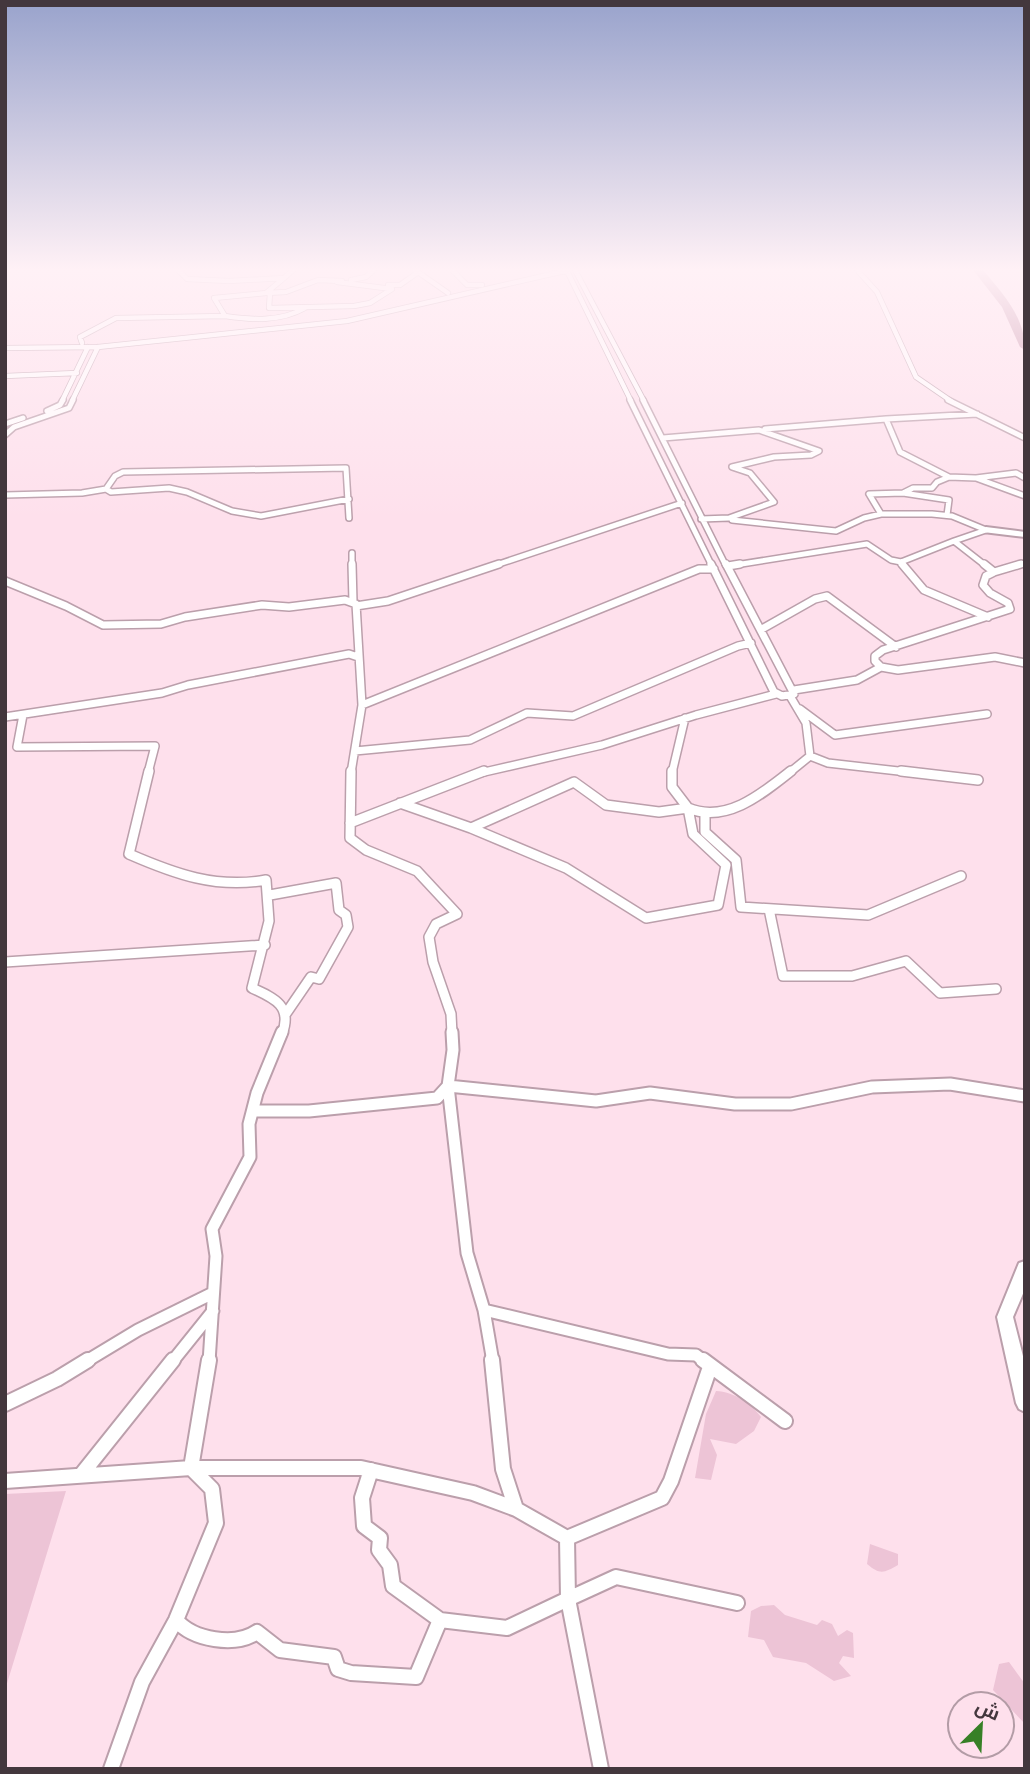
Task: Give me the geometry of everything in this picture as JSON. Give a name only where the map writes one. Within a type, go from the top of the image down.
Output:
[{"type":"street","points":[[5,422],[60,405],[77,373],[83,353]]},
{"type":"street","points":[[5,435],[24,423],[69,408],[95,353]]},
{"type":"street","points":[[609,353],[776,694]]},
{"type":"street","points":[[618,353],[701,519],[762,629],[806,723],[810,756]]},
{"type":"street","points":[[905,353],[918,379],[977,414],[1025,438]]},
{"type":"street","points":[[5,376],[77,373]]},
{"type":"street","points":[[663,438],[802,424],[977,414]]},
{"type":"street","points":[[886,419],[900,452],[949,477]]},
{"type":"street","points":[[701,519],[715,522],[774,502],[750,473],[733,467],[774,457],[819,451],[760,430]]},
{"type":"street","points":[[106,489],[115,476],[122,472],[346,468],[349,518]]},
{"type":"street","points":[[903,493],[913,488],[932,488],[937,482],[949,477],[976,478],[1016,473],[1025,478]]},
{"type":"street","points":[[976,478],[1025,496]]},
{"type":"street","points":[[5,495],[82,494],[106,489],[111,492],[158,487],[184,491],[225,510],[268,516],[285,515],[349,499]]},
{"type":"street","points":[[881,514],[869,494],[903,493],[949,500],[947,515]]},
{"type":"street","points":[[5,580],[103,625],[161,624],[184,617],[262,605],[289,607],[345,600],[355,604],[388,601],[682,502]]},
{"type":"street","points":[[727,519],[836,531],[864,518],[881,514],[947,515],[986,530],[1025,535]]},
{"type":"street","points":[[728,566],[867,544],[891,560],[901,562],[986,530]]},
{"type":"street","points":[[954,541],[994,572]]},
{"type":"street","points":[[352,553],[362,705],[351,774],[350,838],[363,850],[408,866],[428,880],[457,914],[436,924],[429,937],[433,962],[451,1014],[453,1028],[448,1086],[467,1253],[484,1310],[496,1381],[503,1469],[516,1509]]},
{"type":"street","points":[[901,562],[919,585],[988,617]]},
{"type":"street","points":[[881,667],[875,661],[875,656],[883,650],[1010,609],[1008,603],[990,593],[983,585],[986,576],[1025,563]]},
{"type":"street","points":[[362,705],[699,569],[714,569]]},
{"type":"street","points":[[762,629],[816,599],[827,596],[896,647]]},
{"type":"street","points":[[355,751],[470,740],[527,713],[573,716],[737,646],[751,643]]},
{"type":"street","points":[[5,717],[162,693],[188,685],[349,654],[358,657]]},
{"type":"street","points":[[350,823],[490,769],[602,745],[776,694],[857,680],[881,667],[911,670],[995,657],[1025,663]]},
{"type":"street","points":[[796,706],[835,735],[987,713]]},
{"type":"street","points":[[23,715],[17,747],[155,746],[129,854],[206,884],[241,886],[266,880],[270,895],[265,945],[252,988],[273,997],[285,1015],[286,1023],[257,1093],[249,1124],[250,1157],[212,1229],[216,1256],[213,1311],[206,1389],[191,1468]]},
{"type":"street","points":[[398,803],[471,828],[566,868],[646,918],[718,905],[726,865],[692,834],[688,808],[671,787],[672,767],[685,719]]},
{"type":"street","points":[[810,756],[828,763],[978,780]]},
{"type":"street","points":[[471,828],[574,782],[606,805],[659,813],[688,808],[705,814],[729,811],[780,779],[810,756]]},
{"type":"street","points":[[705,814],[705,832],[736,860],[741,907],[868,915],[961,876]]},
{"type":"street","points":[[270,895],[336,883],[340,892],[339,910],[346,915],[348,926],[319,979],[311,977],[285,1015]]},
{"type":"street","points":[[769,909],[783,976],[852,976],[906,961],[940,993],[996,989]]},
{"type":"street","points":[[5,962],[265,945]]},
{"type":"street","points":[[448,1086],[596,1101],[650,1093],[735,1104],[791,1104],[872,1087],[950,1084],[1025,1096]]},
{"type":"street","points":[[253,1111],[309,1111],[436,1098],[448,1086]]},
{"type":"street","points":[[1025,1268],[1004,1317],[1025,1403]]},
{"type":"street","points":[[5,1404],[57,1379],[138,1330],[214,1293]]},
{"type":"street","points":[[484,1310],[668,1354],[695,1355],[785,1421]]},
{"type":"street","points":[[81,1475],[213,1311]]},
{"type":"street","points":[[567,1538],[662,1498],[671,1481],[710,1367]]},
{"type":"street","points":[[111,1769],[142,1682],[176,1619],[216,1523],[212,1489],[191,1468]]},
{"type":"street","points":[[5,1481],[191,1468],[361,1468],[473,1493],[516,1509],[567,1538]]},
{"type":"street","points":[[371,1470],[362,1490],[360,1506],[364,1526],[380,1538],[379,1550],[390,1565],[393,1586],[440,1620],[507,1628],[616,1577],[737,1603]]},
{"type":"street","points":[[567,1538],[568,1599],[601,1769]]},
{"type":"street","points":[[176,1619],[183,1631],[198,1638],[251,1636],[257,1632],[280,1650],[334,1657],[338,1669],[351,1673],[397,1678],[416,1677],[440,1620]]},
{"type":"shaded area","points":[[716,1391],[742,1399],[761,1417],[754,1431],[736,1444],[710,1439],[717,1455],[711,1480],[695,1478],[706,1414]]},
{"type":"shaded area","points":[[66,1491],[5,1690],[5,1494]]},
{"type":"shaded area","points":[[870,1544],[898,1554],[898,1565],[882,1572],[871,1568],[867,1564]]},
{"type":"shaded area","points":[[774,1605],[785,1615],[817,1625],[822,1620],[832,1624],[838,1636],[847,1630],[853,1633],[854,1658],[843,1656],[839,1663],[851,1676],[834,1681],[806,1663],[773,1657],[764,1640],[748,1637],[751,1611],[761,1606]]},
{"type":"shaded area","points":[[1009,1662],[1025,1684],[1025,1724],[1016,1714],[1016,1690],[993,1690],[999,1664]]}]
